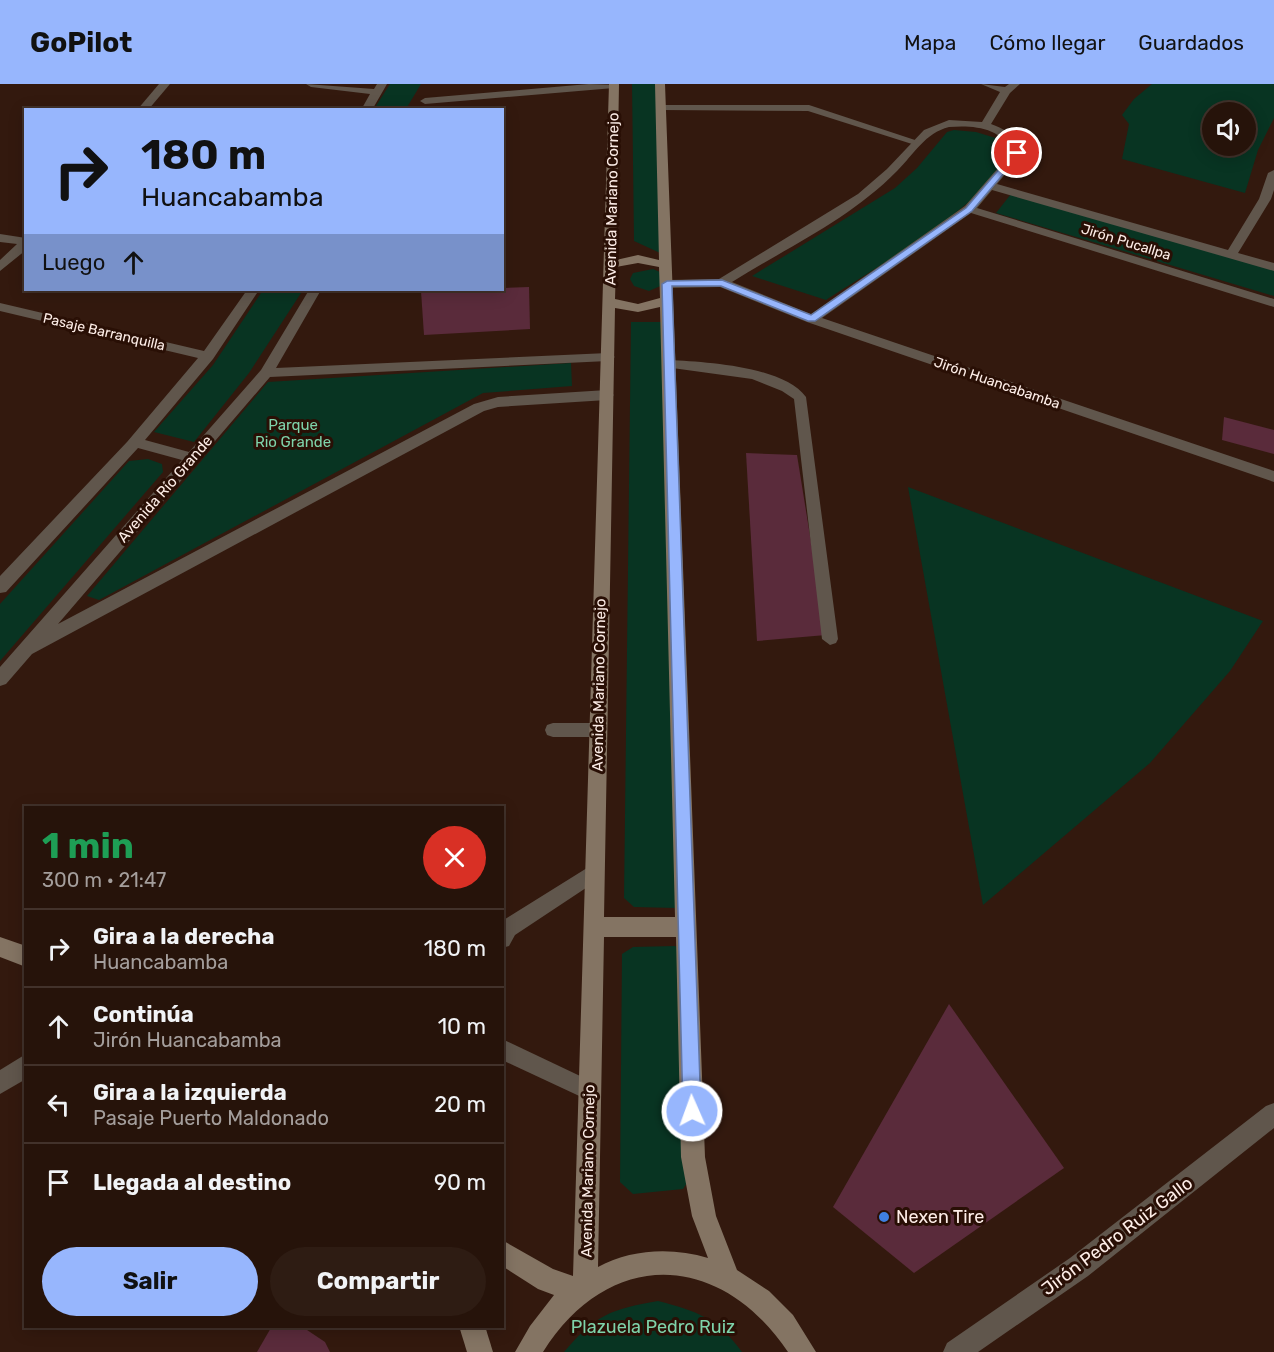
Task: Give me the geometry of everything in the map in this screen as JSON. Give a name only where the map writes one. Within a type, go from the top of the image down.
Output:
[{"type":"main road","points":[[660,84],[693,1156],[704,1216],[727,1276]]},
{"type":"main road","name":"Avenida Mariano Cornejo","points":[[582,1288],[590,1091],[614,85]]},
{"type":"main road","points":[[610,266],[638,259],[666,265]]},
{"type":"main road","points":[[609,301],[623,307],[638,309],[654,306],[667,292]]},
{"type":"main road","points":[[594,927],[686,927]]},
{"type":"main road","points":[[0,947],[24,956]]},
{"type":"main road","points":[[504,1253],[547,1280],[582,1288]]},
{"type":"main road","points":[[528,1352],[546,1322],[582,1288],[631,1265],[680,1262],[727,1276],[762,1300],[793,1335],[803,1352]]},
{"type":"main road","points":[[473,1328],[480,1352]]},
{"type":"street","points":[[144,108],[165,84]]},
{"type":"street","points":[[311,84],[379,88],[367,108]]},
{"type":"street","points":[[984,127],[1010,88],[986,84]]},
{"type":"street","points":[[423,105],[614,85]]},
{"type":"street","points":[[423,105],[431,90]]},
{"type":"street","points":[[667,292],[722,283],[862,196],[898,164],[915,142],[927,132],[942,125],[960,123],[984,127],[1011,138],[1016,145],[1017,153],[969,210],[812,319]]},
{"type":"street","points":[[1231,255],[1265,199],[1274,173]]},
{"type":"street","name":"Jirón Pucallpa","points":[[991,186],[1274,267]]},
{"type":"street","name":"Jirón Pucallpa","points":[[969,210],[1274,303]]},
{"type":"street","points":[[0,237],[24,242]]},
{"type":"street","points":[[0,267],[24,244]]},
{"type":"street","name":"Jirón Huancabamba","points":[[722,283],[812,319],[1274,477]]},
{"type":"street","points":[[0,587],[134,442],[208,356],[252,291]]},
{"type":"street","name":"Avenida Río Grande","points":[[0,679],[266,373],[314,291]]},
{"type":"street","name":"Pasaje Barranquilla","points":[[0,308],[208,356]]},
{"type":"street","points":[[266,373],[608,357]]},
{"type":"street","points":[[24,650],[479,407],[498,402],[607,395]]},
{"type":"street","points":[[134,442],[192,458]]},
{"type":"street","points":[[0,1083],[24,1066]]},
{"type":"street","name":"Jirón Pedro Ruiz Gallo","points":[[956,1352],[1079,1267],[1274,1114]]},
{"type":"lane","points":[[662,107],[809,108],[915,142]]},
{"type":"lane","points":[[669,364],[729,368],[791,390],[800,397],[830,639]]},
{"type":"lane","points":[[553,730],[598,730]]},
{"type":"lane","points":[[504,931],[595,872]]},
{"type":"lane","points":[[504,1050],[590,1091]]},
{"type":"green space","points":[[390,84],[421,84],[407,108],[375,108]]},
{"type":"green space","points":[[632,84],[663,84],[671,258],[634,241]]},
{"type":"green space","points":[[1152,84],[1274,84],[1274,118],[1258,150],[1245,193],[1122,159],[1129,124],[1122,115],[1134,99]]},
{"type":"green space","points":[[954,130],[976,132],[1012,143],[1005,163],[987,185],[933,230],[826,300],[752,276],[895,188],[917,168],[947,132]]},
{"type":"green space","points":[[1011,194],[1274,269],[1274,296],[996,213]]},
{"type":"green space","points":[[653,269],[662,273],[665,284],[649,291],[634,286],[630,279],[633,273]]},
{"type":"green space","points":[[262,291],[302,291],[249,373],[194,442],[154,432],[213,365]]},
{"type":"green space","points":[[631,322],[669,322],[676,908],[634,907],[624,898]]},
{"type":"green space","name":"Parque Rio Grande","points":[[571,363],[572,386],[483,393],[99,600],[87,596],[268,382]]},
{"type":"green space","points":[[148,459],[162,464],[163,472],[0,661],[0,604],[129,461]]},
{"type":"green space","points":[[908,487],[1263,621],[1230,671],[1150,763],[983,905]]},
{"type":"green space","points":[[675,946],[685,952],[692,1175],[683,1189],[633,1194],[620,1182],[622,954],[633,947]]},
{"type":"green space","name":"Plazuela Pedro Ruiz","points":[[658,1301],[684,1308],[715,1324],[733,1340],[742,1352],[564,1352],[585,1330],[605,1316],[628,1307]]},
{"type":"building","points":[[529,287],[530,329],[424,335],[421,291],[504,291],[504,288]]},
{"type":"building","points":[[1224,417],[1274,430],[1274,454],[1222,440]]},
{"type":"building","points":[[746,453],[797,455],[826,635],[757,641]]},
{"type":"building","points":[[949,1004],[1064,1168],[914,1273],[833,1207]]},
{"type":"building","points":[[271,1328],[304,1328],[325,1342],[330,1352],[257,1352]]},
{"type":"place","name":"Nexen Tire","points":[[884,1217]]},
{"type":"route","points":[[692,1111],[667,284],[722,283],[812,319],[969,210],[1017,153]]}]
